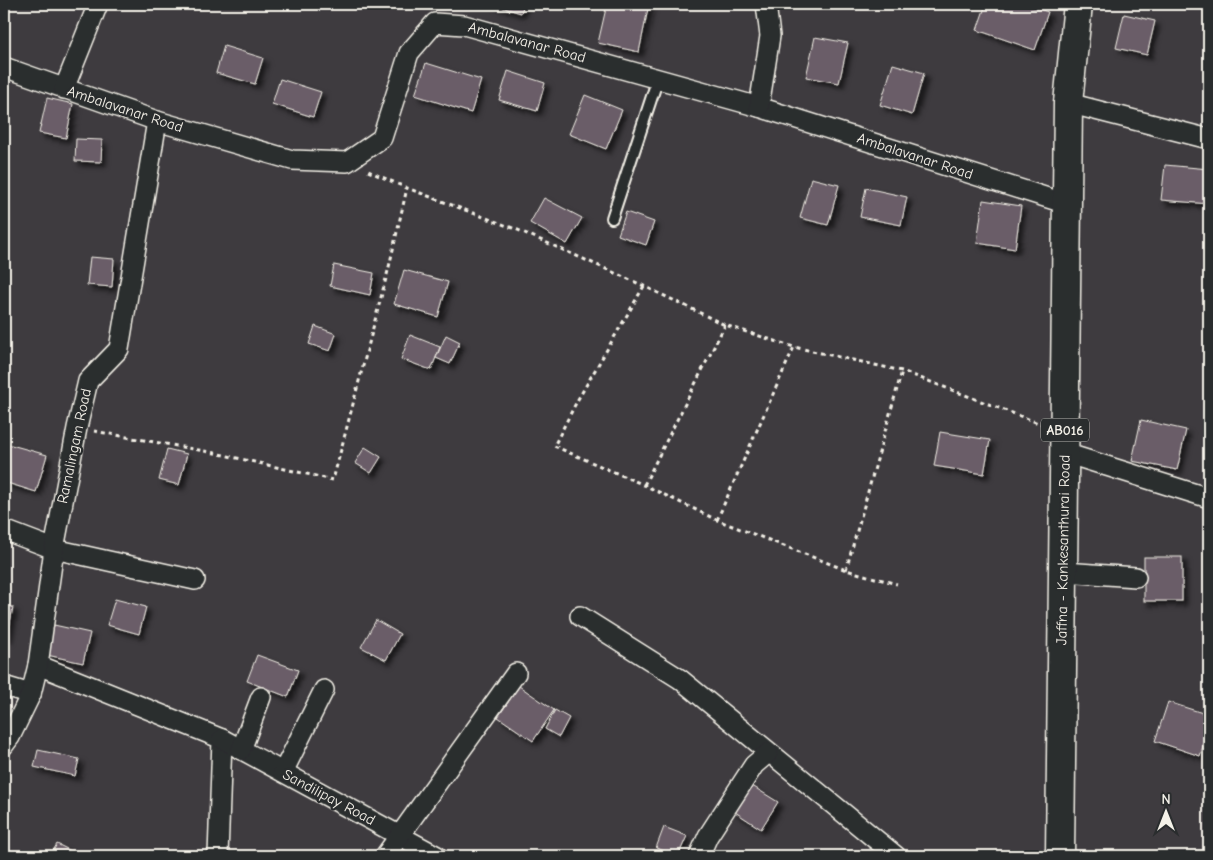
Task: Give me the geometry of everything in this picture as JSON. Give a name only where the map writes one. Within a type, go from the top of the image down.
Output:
[{"type":"main road","name":"Jaffna - Kankesanthurai Road","points":[[1060,856],[1068,102],[1078,4]]},
{"type":"street","points":[[64,89],[98,4]]},
{"type":"street","points":[[759,107],[770,36],[766,4]]},
{"type":"street","name":"Ambalavanar Road","points":[[4,67],[157,121],[292,160],[347,162],[382,138],[409,53],[435,23],[464,25],[759,107],[1067,204]]},
{"type":"street","points":[[1068,102],[1209,139]]},
{"type":"street","name":"Ramalingam Road","points":[[4,746],[31,694],[38,665],[54,549],[88,381],[119,349],[157,121]]},
{"type":"street","points":[[1065,443],[1209,498]]},
{"type":"street","points":[[4,530],[54,549],[195,580]]},
{"type":"street","points":[[1064,572],[1136,577]]},
{"type":"street","points":[[580,616],[680,679],[896,856]]},
{"type":"street","name":"Sandilipay Road","points":[[38,665],[222,739],[437,856]]},
{"type":"street","points":[[385,856],[516,673]]},
{"type":"street","points":[[4,686],[31,694]]},
{"type":"street","points":[[283,772],[324,690]]},
{"type":"street","points":[[241,750],[261,697]]},
{"type":"street","points":[[218,856],[222,739]]},
{"type":"street","points":[[699,856],[708,836],[754,765],[768,753]]},
{"type":"lane","points":[[612,218],[658,78]]},
{"type":"path","points":[[347,162],[407,188],[518,230],[644,286],[725,325],[794,346],[902,371],[1065,443]]},
{"type":"path","points":[[77,428],[215,453],[333,480],[389,267],[407,188]]},
{"type":"path","points":[[644,286],[577,401],[554,446],[644,485],[717,520],[846,570],[897,584]]},
{"type":"path","points":[[644,485],[725,325]]},
{"type":"path","points":[[717,520],[794,346]]},
{"type":"path","points":[[846,570],[902,371]]},
{"type":"building","points":[[491,4],[524,4],[521,13]]},
{"type":"building","points":[[607,4],[649,4],[639,52],[598,43]]},
{"type":"building","points":[[986,4],[1024,4],[1048,12],[1035,50],[977,30]]},
{"type":"building","points":[[1124,14],[1155,21],[1147,55],[1116,48]]},
{"type":"building","points":[[815,37],[848,43],[839,83],[806,77]]},
{"type":"building","points":[[224,46],[263,58],[255,84],[216,73]]},
{"type":"building","points":[[426,63],[481,80],[471,113],[415,95]]},
{"type":"building","points":[[893,64],[924,73],[912,115],[880,105]]},
{"type":"building","points":[[508,71],[545,83],[537,111],[499,100]]},
{"type":"building","points":[[280,79],[321,92],[313,117],[272,104]]},
{"type":"building","points":[[585,95],[622,110],[606,149],[569,134]]},
{"type":"building","points":[[47,98],[73,104],[66,138],[39,133]]},
{"type":"building","points":[[76,139],[102,140],[101,162],[75,161]]},
{"type":"building","points":[[1165,165],[1209,169],[1209,204],[1161,200]]},
{"type":"building","points":[[811,178],[839,185],[828,225],[800,218]]},
{"type":"building","points":[[866,188],[907,197],[901,225],[860,217]]},
{"type":"building","points":[[544,198],[582,218],[567,244],[530,223]]},
{"type":"building","points":[[983,200],[1021,206],[1015,249],[977,243]]},
{"type":"building","points":[[626,212],[654,222],[646,245],[618,235]]},
{"type":"building","points":[[90,257],[114,259],[112,287],[87,285]]},
{"type":"building","points":[[334,265],[374,273],[370,295],[330,286]]},
{"type":"building","points":[[404,270],[448,282],[438,317],[394,304]]},
{"type":"building","points":[[315,326],[336,334],[330,351],[309,344]]},
{"type":"building","points":[[410,335],[440,347],[431,370],[401,359]]},
{"type":"building","points":[[446,335],[460,342],[450,364],[436,358]]},
{"type":"building","points":[[1141,420],[1186,430],[1177,470],[1132,461]]},
{"type":"building","points":[[940,432],[990,440],[984,474],[934,466]]},
{"type":"building","points":[[4,443],[47,455],[36,492],[4,482]]},
{"type":"building","points":[[365,447],[381,457],[371,473],[355,463]]},
{"type":"building","points":[[167,449],[187,454],[179,485],[159,480]]},
{"type":"building","points":[[1144,557],[1182,557],[1182,601],[1144,601]]},
{"type":"building","points":[[115,599],[146,607],[139,634],[107,625]]},
{"type":"building","points":[[4,606],[13,607],[7,638],[4,638]]},
{"type":"building","points":[[376,620],[400,634],[386,660],[361,647]]},
{"type":"building","points":[[54,625],[90,633],[83,663],[47,655]]},
{"type":"building","points":[[257,655],[298,670],[288,697],[247,681]]},
{"type":"building","points":[[519,686],[554,710],[533,741],[498,717]]},
{"type":"building","points":[[1168,702],[1209,715],[1209,727],[1200,756],[1155,741]]},
{"type":"building","points":[[555,710],[569,718],[559,737],[545,729]]},
{"type":"building","points":[[38,750],[79,759],[75,776],[34,767]]},
{"type":"building","points":[[749,784],[778,802],[761,829],[732,810]]},
{"type":"building","points":[[664,827],[687,836],[678,856],[656,848]]},
{"type":"building","points":[[57,844],[81,856],[50,856]]}]
